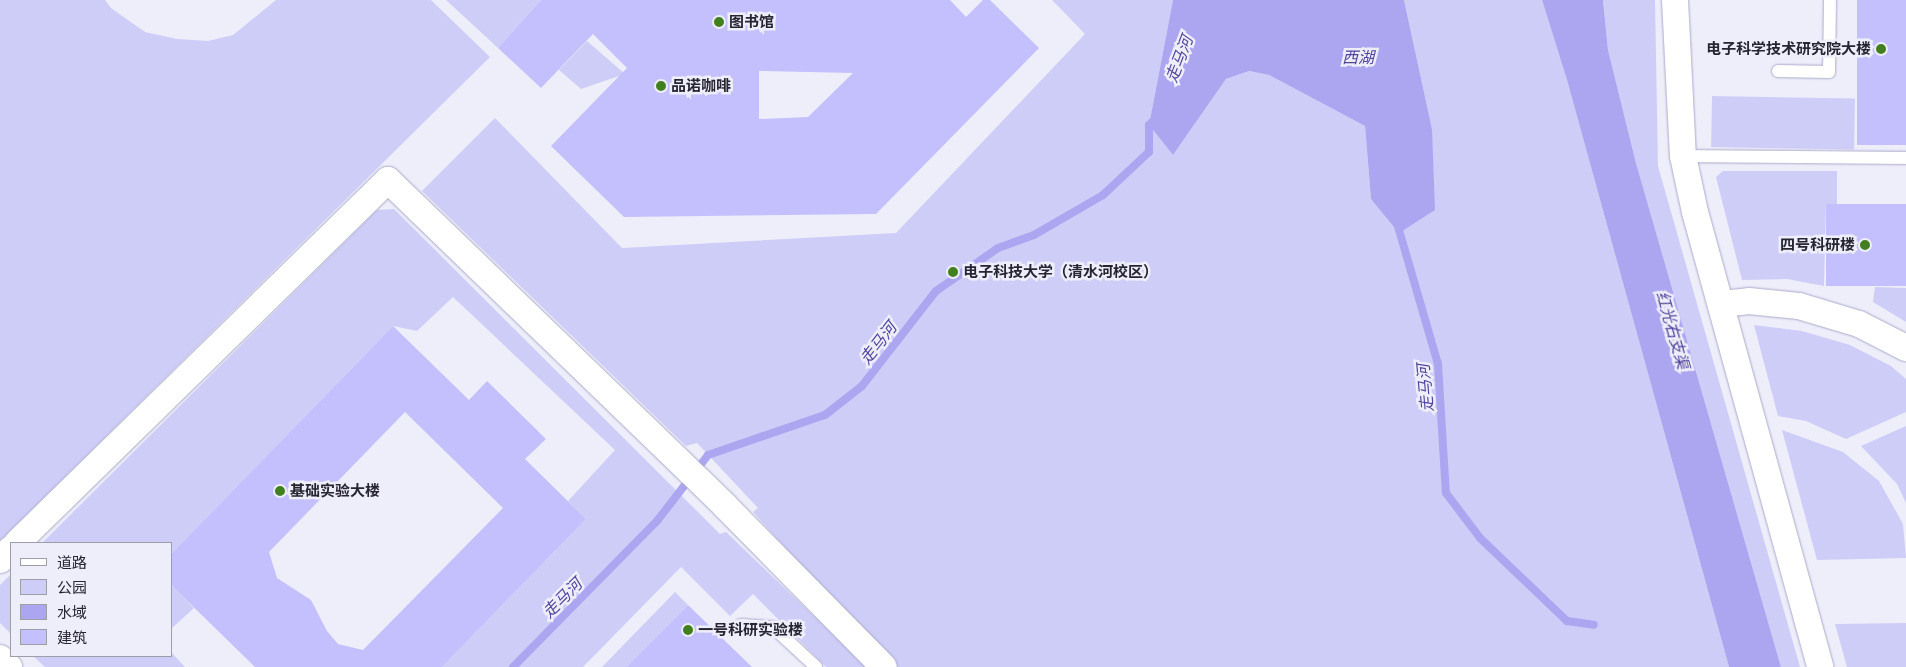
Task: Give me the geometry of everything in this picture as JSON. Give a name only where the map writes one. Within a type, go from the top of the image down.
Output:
[{"type":"street","points":[[1675,0],[1683,156],[1820,667]]},
{"type":"street","points":[[18,542],[388,180],[725,506],[884,667]]},
{"type":"street","points":[[1722,304],[1749,301],[1799,306],[1859,324],[1906,348]]},
{"type":"street","points":[[0,560],[10,550]]},
{"type":"lane","points":[[1778,71],[1829,72],[1830,0]]},
{"type":"lane","points":[[1683,156],[1906,158]]},
{"type":"lane","points":[[741,625],[773,627],[816,667]]},
{"type":"green space","points":[[0,0],[105,0],[111,8],[145,32],[177,39],[208,41],[233,35],[276,0],[431,0],[490,57],[0,541]]},
{"type":"green space","points":[[446,0],[541,0],[498,48]]},
{"type":"green space","points":[[1052,0],[1173,0],[1149,125],[1173,155],[1226,79],[1249,71],[1269,75],[1365,126],[1371,199],[1432,129],[1404,0],[1542,0],[1567,80],[1729,667],[898,667],[779,541],[753,512],[758,508],[697,443],[686,446],[422,191],[495,118],[622,248],[896,233],[1085,34]]},
{"type":"green space","points":[[1603,0],[1655,0],[1658,166],[1800,667],[1781,667],[1636,163],[1608,50]]},
{"type":"green space","points":[[587,41],[625,74],[581,89],[559,70]]},
{"type":"green space","points":[[1712,96],[1855,98],[1854,149],[1711,147]]},
{"type":"green space","points":[[1723,171],[1837,171],[1837,204],[1826,204],[1824,286],[1787,279],[1742,280],[1716,177]]},
{"type":"green space","points":[[394,209],[720,534],[726,532],[867,667],[826,667],[753,594],[730,616],[681,567],[583,667],[442,667],[586,519],[568,501],[615,450],[453,297],[417,331],[393,326],[172,553],[172,542],[43,542],[377,210]]},
{"type":"green space","points":[[1875,287],[1906,288],[1906,322],[1873,302]]},
{"type":"green space","points":[[1754,325],[1802,331],[1850,345],[1891,366],[1906,379],[1906,412],[1846,439],[1806,421],[1778,416]]},
{"type":"green space","points":[[1906,426],[1906,503],[1897,484],[1861,446]]},
{"type":"green space","points":[[1782,430],[1843,452],[1879,481],[1903,524],[1906,558],[1817,560]]},
{"type":"green space","points":[[10,575],[10,633],[0,623],[0,585]]},
{"type":"green space","points":[[172,586],[194,608],[172,628]]},
{"type":"green space","points":[[675,592],[688,605],[626,667],[602,667]]},
{"type":"green space","points":[[1906,623],[1906,667],[1847,667],[1835,624]]},
{"type":"green space","points":[[172,653],[185,667],[45,667],[34,657],[172,657]]},
{"type":"water","name":"西湖","points":[[1173,0],[1404,0],[1432,129],[1435,210],[1399,233],[1371,199],[1365,126],[1269,75],[1249,71],[1226,79],[1173,155],[1149,125]]},
{"type":"water","name":"红光右支渠","points":[[1542,0],[1603,0],[1608,50],[1636,163],[1781,667],[1729,667],[1567,80]]},
{"type":"building","points":[[541,0],[950,0],[966,17],[983,0],[990,0],[1039,48],[876,214],[624,217],[551,146],[627,68],[593,34],[541,88],[498,48]],"holes":[[[759,71],[853,73],[808,117],[759,119]]]},
{"type":"building","name":"电子科学技术研究院大楼","points":[[1857,0],[1906,0],[1906,145],[1857,145]]},
{"type":"building","name":"四号科研楼","points":[[1826,204],[1906,204],[1906,286],[1826,286]]},
{"type":"building","name":"基础实验大楼","points":[[393,326],[469,400],[487,381],[546,439],[525,459],[586,519],[442,667],[255,667],[172,586],[172,553]],"holes":[[[405,412],[503,508],[363,650],[338,644],[327,631],[311,600],[277,578],[269,552]]]},
{"type":"building","name":"一号科研实验楼","points":[[688,605],[752,667],[626,667]]},
{"type":"waterway","name":"走马河","points":[[513,667],[657,521],[708,455],[825,415],[862,386],[936,291],[998,248],[1034,235],[1103,195],[1149,152],[1149,125],[1156,118]]},
{"type":"waterway","name":"走马河","points":[[1397,223],[1438,364],[1446,493],[1480,538],[1567,621],[1594,625]]},
{"type":"place","name":"图书馆","points":[[719,22]]},
{"type":"place","name":"电子科学技术研究院大楼","points":[[1881,49]]},
{"type":"place","name":"品诺咖啡","points":[[661,86]]},
{"type":"place","name":"四号科研楼","points":[[1865,245]]},
{"type":"place","name":"电子科技大学（清水河校区）","points":[[953,272]]},
{"type":"place","name":"基础实验大楼","points":[[280,491]]},
{"type":"place","name":"一号科研实验楼","points":[[688,630]]}]
